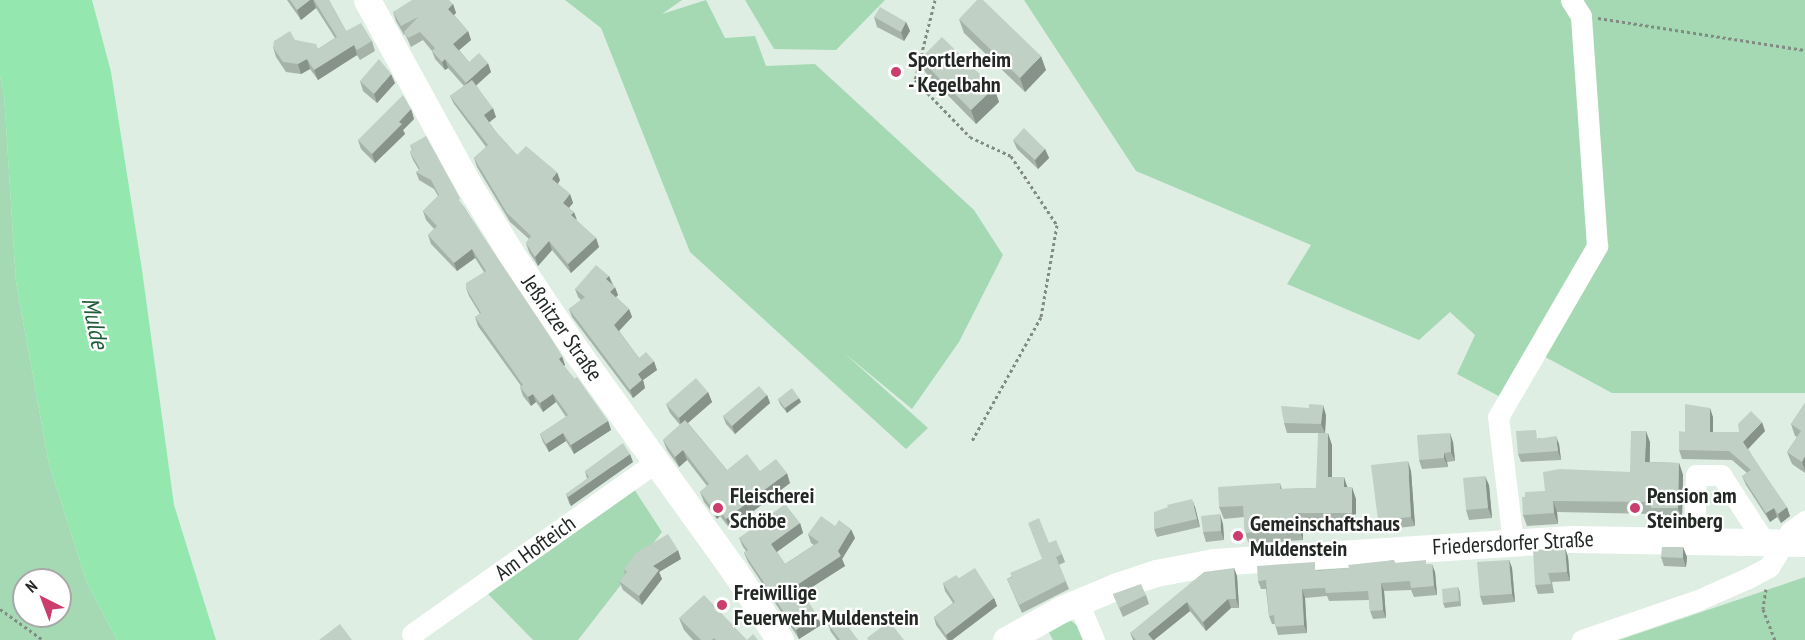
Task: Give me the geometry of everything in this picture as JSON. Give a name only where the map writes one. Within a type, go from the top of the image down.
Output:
[{"type":"main road","name":"Jeßnitzer Straße","points":[[368,0],[501,238],[577,352],[657,461],[780,640]]},
{"type":"main road","name":"Friedersdorfer Straße","points":[[1006,640],[1078,602],[1155,573],[1193,565],[1513,542],[1607,538],[1694,541],[1781,549]]},
{"type":"street","points":[[1513,542],[1498,417],[1597,246],[1576,8]]},
{"type":"street","name":"Am Hofteich","points":[[412,634],[657,461]]},
{"type":"street","points":[[1694,541],[1696,476],[1721,475],[1781,549]]},
{"type":"street","points":[[1582,640],[1698,600],[1781,549],[1790,532],[1805,521]]},
{"type":"street","points":[[1078,602],[1094,640]]},
{"type":"path","points":[[935,0],[915,80],[970,137],[1011,156],[1057,225],[1041,317],[972,441]]},
{"type":"path","points":[[1576,8],[1805,50]]},
{"type":"path","points":[[1775,640],[1763,609],[1781,549]]},
{"type":"path","points":[[0,609],[43,640]]},
{"type":"shaded area","points":[[565,0],[682,0],[662,14],[706,0],[725,38],[755,36],[766,66],[815,64],[974,210],[1003,255],[959,342],[912,409],[843,352],[928,428],[906,449],[690,252],[601,28]]},
{"type":"shaded area","points":[[745,0],[885,0],[836,50],[774,49]]},
{"type":"shaded area","points":[[1024,0],[1805,0],[1805,393],[1612,393],[1536,352],[1508,401],[1457,374],[1475,335],[1450,312],[1419,340],[1287,284],[1311,245],[1136,171]]},
{"type":"shaded area","points":[[0,76],[4,94],[16,282],[49,464],[87,583],[117,640],[0,640]]},
{"type":"shaded area","points":[[634,489],[662,532],[578,640],[533,640],[488,594]]},
{"type":"shaded area","points":[[1805,577],[1805,640],[1619,640]]},
{"type":"shaded area","points":[[1069,619],[1081,629],[1085,640],[1053,640],[1045,625]]},
{"type":"water","name":"Mulde","points":[[0,0],[92,0],[111,72],[142,270],[174,505],[216,640],[117,640],[87,583],[49,464],[16,282],[4,94],[0,76]]},
{"type":"building","points":[[290,0],[310,0],[297,10]]},
{"type":"building","points":[[314,0],[329,0],[346,31],[361,23],[372,41],[357,50],[354,45],[314,70],[307,59],[298,64],[283,62],[273,47],[274,41],[290,31],[295,40],[316,44],[318,49],[337,37]]},
{"type":"building","points":[[412,0],[449,0],[453,4],[448,9],[468,31],[453,44],[469,62],[479,53],[488,63],[466,83],[445,59],[442,62],[432,51],[435,48],[420,32],[408,38],[404,32],[418,17],[401,26],[393,12]]},
{"type":"building","points":[[977,0],[983,0],[1041,56],[1020,78],[959,19]]},
{"type":"building","points":[[880,7],[906,22],[901,32],[874,17]]},
{"type":"building","points":[[942,37],[994,88],[971,110],[920,59]]},
{"type":"building","points":[[379,59],[391,74],[374,94],[360,81]]},
{"type":"building","points":[[472,80],[493,108],[484,115],[496,132],[517,155],[526,146],[557,172],[552,179],[570,194],[563,203],[574,212],[571,215],[596,238],[568,264],[549,241],[535,257],[526,243],[531,236],[507,213],[474,158],[488,145],[450,96]]},
{"type":"building","points":[[403,95],[411,109],[399,122],[402,124],[372,154],[358,140]]},
{"type":"building","points":[[1024,128],[1045,149],[1035,160],[1013,140]]},
{"type":"building","points":[[426,136],[460,198],[459,200],[549,335],[562,356],[559,359],[574,379],[577,377],[608,421],[571,445],[563,433],[546,444],[540,434],[568,415],[553,394],[540,403],[533,394],[528,397],[520,387],[523,385],[475,317],[481,313],[466,288],[466,283],[486,271],[472,249],[454,263],[428,235],[437,226],[423,211],[439,195],[431,180],[416,172],[420,169],[410,152],[413,150],[410,145]]},
{"type":"building","points":[[596,265],[609,276],[606,279],[615,287],[610,292],[629,309],[614,325],[639,358],[646,352],[654,361],[638,374],[642,380],[630,390],[569,309],[585,297],[575,289]]},
{"type":"building","points":[[696,378],[708,392],[679,418],[666,404]]},
{"type":"building","points":[[759,386],[767,395],[732,426],[723,416]]},
{"type":"building","points":[[792,388],[799,398],[785,408],[778,399]]},
{"type":"building","points":[[1805,403],[1805,456],[1802,462],[1787,452],[1801,431],[1791,424]]},
{"type":"building","points":[[1309,404],[1323,405],[1321,424],[1284,423],[1281,406],[1309,408]]},
{"type":"building","points":[[1685,404],[1710,408],[1710,432],[1739,432],[1738,424],[1751,411],[1762,422],[1743,442],[1787,507],[1778,514],[1774,508],[1766,513],[1742,476],[1751,470],[1729,451],[1679,450],[1679,431],[1685,432]]},
{"type":"building","points":[[685,420],[727,470],[747,454],[760,471],[776,459],[787,473],[726,519],[717,506],[713,509],[700,492],[709,484],[683,450],[675,457],[663,440]]},
{"type":"building","points":[[1536,430],[1537,439],[1556,436],[1558,451],[1518,454],[1516,431]]},
{"type":"building","points":[[1631,431],[1646,431],[1645,462],[1679,463],[1678,508],[1651,508],[1651,502],[1553,501],[1554,513],[1523,515],[1522,497],[1525,497],[1525,492],[1545,491],[1543,472],[1560,469],[1630,472]]},
{"type":"building","points":[[1318,433],[1328,433],[1328,477],[1344,477],[1344,487],[1352,487],[1352,513],[1298,513],[1299,529],[1245,533],[1243,506],[1219,507],[1218,487],[1280,483],[1280,489],[1316,488]]},
{"type":"building","points":[[1450,433],[1451,452],[1444,453],[1444,458],[1419,460],[1417,435]]},
{"type":"building","points":[[623,443],[630,454],[568,497],[566,494],[589,477],[585,471]]},
{"type":"building","points":[[1408,461],[1411,517],[1378,520],[1371,465]]},
{"type":"building","points":[[1485,476],[1488,508],[1466,510],[1463,478]]},
{"type":"building","points":[[1192,499],[1197,519],[1154,529],[1154,512],[1168,507],[1167,505]]},
{"type":"building","points":[[785,504],[800,523],[771,544],[785,564],[819,542],[808,534],[821,516],[835,526],[839,520],[851,529],[838,551],[841,556],[797,585],[817,615],[796,630],[744,553],[748,550],[739,538]]},
{"type":"building","points":[[1220,514],[1221,531],[1203,532],[1201,516]]},
{"type":"building","points":[[1039,518],[1049,543],[1056,540],[1062,554],[1056,557],[1066,581],[1019,605],[1007,579],[1012,577],[1010,573],[1042,559],[1028,523]]},
{"type":"building","points":[[668,534],[678,550],[653,566],[659,570],[639,596],[619,581],[627,572],[624,569],[636,553]]},
{"type":"building","points":[[1662,547],[1683,547],[1683,558],[1661,557]]},
{"type":"building","points":[[1565,548],[1567,572],[1548,573],[1551,584],[1535,585],[1533,550]]},
{"type":"building","points":[[1394,560],[1394,563],[1426,560],[1426,564],[1432,564],[1434,586],[1411,588],[1410,581],[1381,583],[1383,610],[1370,611],[1368,591],[1326,593],[1325,588],[1302,589],[1304,625],[1275,627],[1274,615],[1269,616],[1266,580],[1258,581],[1257,566],[1315,562],[1315,571]]},
{"type":"building","points":[[1509,560],[1512,594],[1480,596],[1477,562]]},
{"type":"building","points":[[975,568],[994,598],[946,635],[934,617],[955,602],[943,583],[956,575],[959,578]]},
{"type":"building","points":[[1234,568],[1236,599],[1228,599],[1203,622],[1187,602],[1148,634],[1153,640],[1136,640],[1130,633],[1204,572]]},
{"type":"building","points":[[1141,584],[1146,595],[1119,608],[1113,594]]},
{"type":"building","points":[[1458,587],[1459,601],[1443,603],[1442,589]]},
{"type":"building","points":[[704,595],[747,640],[716,640],[714,638],[701,640],[679,618]]},
{"type":"building","points":[[840,615],[858,640],[840,640],[828,624]]},
{"type":"building","points":[[889,621],[904,640],[868,640],[867,638]]},
{"type":"building","points":[[340,624],[352,640],[319,640]]},
{"type":"building","points":[[753,634],[758,640],[747,640]]},
{"type":"place","name":"Sportlerheim - Kegelbahn","points":[[896,72]]},
{"type":"place","name":"Fleischerei Schöbe","points":[[718,508]]},
{"type":"place","name":"Pension am Steinberg","points":[[1635,508]]},
{"type":"place","name":"Gemeinschaftshaus Muldenstein","points":[[1238,536]]},
{"type":"place","name":"Freiwillige Feuerwehr Muldenstein","points":[[722,605]]}]
